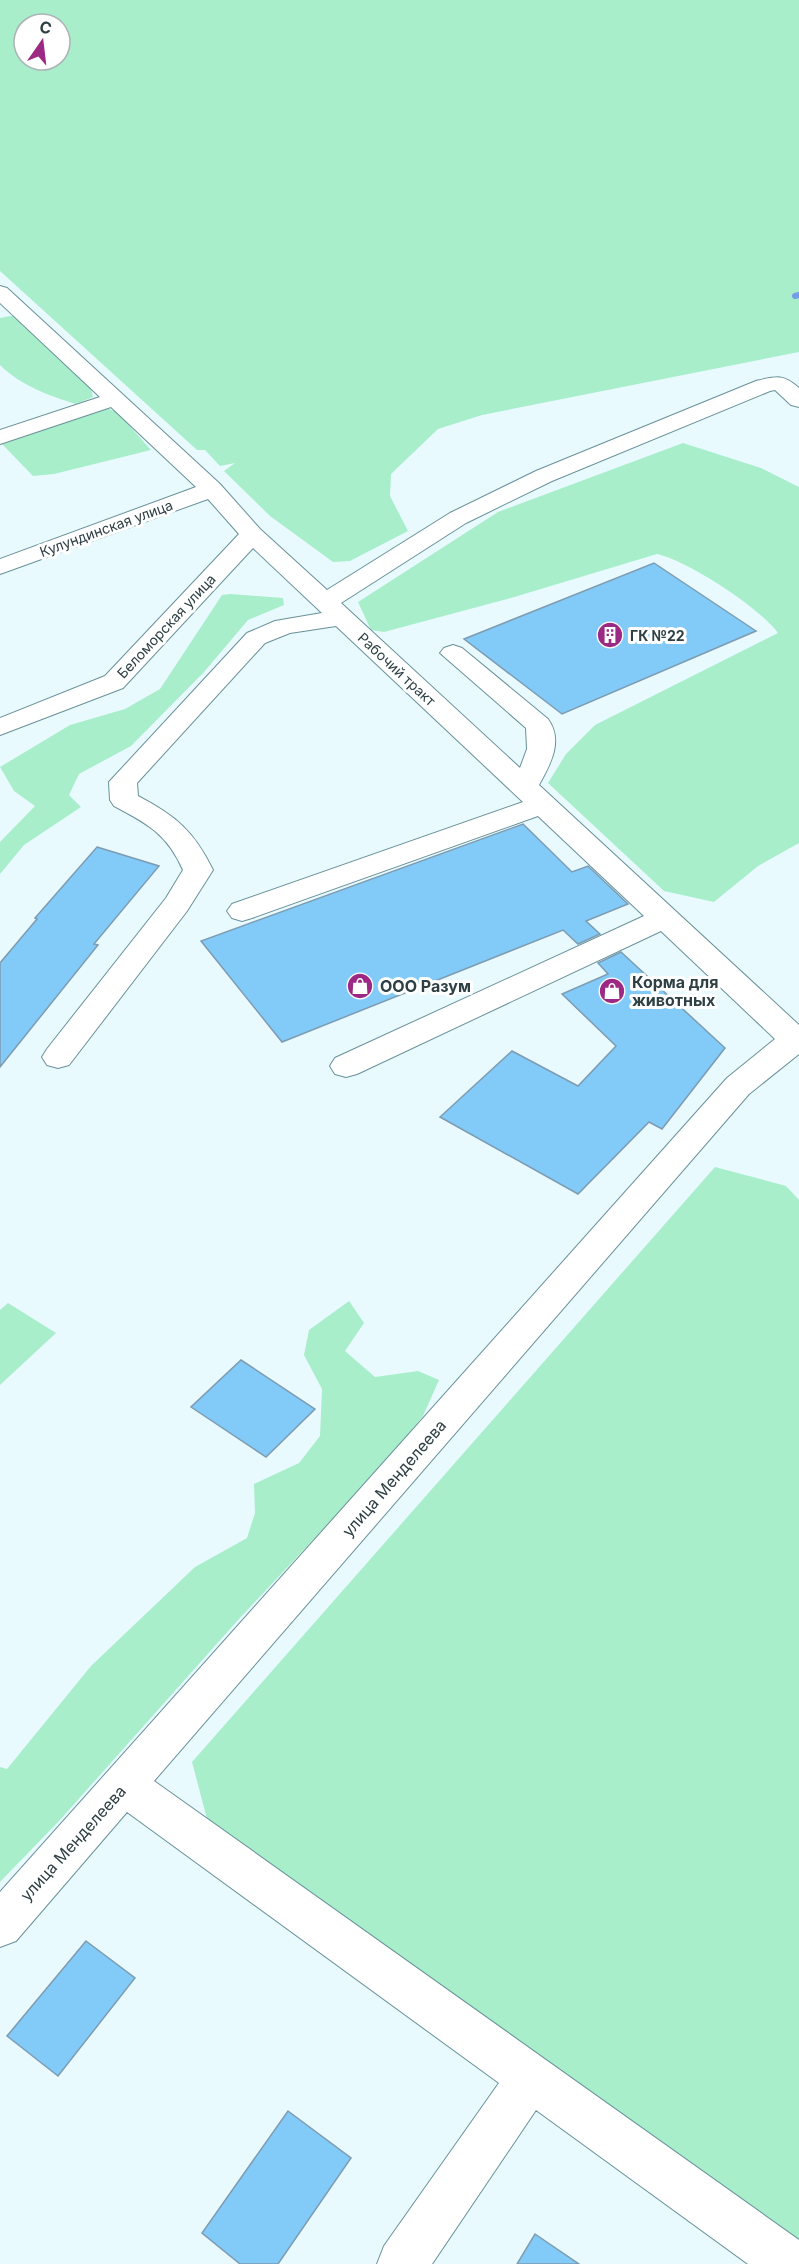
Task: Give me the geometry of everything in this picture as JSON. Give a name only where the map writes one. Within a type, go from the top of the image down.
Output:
[{"type":"street","name":"Рабочий тракт","points":[[6,304],[115,399],[212,489],[252,534],[797,1041]]},
{"type":"street","points":[[58,1057],[177,904],[198,870],[187,844],[165,822],[124,800],[123,782],[256,638],[284,626],[334,610],[458,518],[544,476],[764,386],[780,383],[799,400]]},
{"type":"street","points":[[0,437],[115,399]]},
{"type":"street","name":"Кулундинская улица","points":[[0,567],[212,489]]},
{"type":"street","name":"Беломорская улица","points":[[0,727],[114,682],[252,534]]},
{"type":"street","points":[[242,911],[533,795],[544,739],[539,726],[453,653]]},
{"type":"street","points":[[346,1066],[601,945],[665,918]]},
{"type":"street","name":"улица Менделеева","points":[[0,1925],[738,1086],[797,1041]]},
{"type":"street","points":[[124,1785],[790,2264]]},
{"type":"street","points":[[402,2264],[531,2077]]},
{"type":"green space","points":[[0,0],[799,0],[799,352],[482,415],[438,429],[391,474],[390,496],[408,531],[350,561],[333,562],[270,516],[224,471],[235,463],[220,466],[205,450],[197,450],[0,271]]},
{"type":"green space","points":[[16,316],[91,389],[93,397],[76,404],[35,389],[0,365],[0,318]]},
{"type":"green space","points":[[107,408],[118,413],[151,450],[54,474],[33,476],[2,444]]},
{"type":"green space","points":[[683,443],[761,468],[799,487],[799,843],[758,866],[714,902],[664,891],[548,783],[566,754],[595,725],[778,633],[769,622],[740,598],[704,575],[657,554],[511,598],[384,632],[371,630],[358,602],[498,512]]},
{"type":"green space","points":[[222,595],[283,598],[284,605],[248,620],[204,672],[131,746],[79,774],[69,795],[81,807],[24,845],[0,874],[0,842],[35,806],[14,791],[0,767],[70,725],[125,709],[160,689]]},
{"type":"green space","points":[[715,1167],[786,1186],[799,1200],[799,2254],[207,1819],[192,1762]]},
{"type":"green space","points":[[349,1301],[364,1323],[345,1351],[375,1377],[418,1371],[439,1380],[423,1416],[384,1464],[238,1620],[60,1820],[0,1882],[0,1767],[7,1769],[91,1666],[195,1567],[247,1538],[255,1513],[254,1484],[299,1463],[320,1436],[322,1389],[304,1355],[309,1330]]},
{"type":"green space","points":[[8,1303],[56,1333],[0,1385],[0,1310]]},
{"type":"building","name":"ГК №22","points":[[654,563],[756,631],[562,714],[464,639]]},
{"type":"building","points":[[523,824],[572,872],[588,866],[628,904],[586,921],[600,934],[578,944],[563,930],[282,1042],[201,941]]},
{"type":"building","points":[[97,847],[159,866],[94,944],[98,945],[0,1067],[0,963],[37,919],[35,918]]},
{"type":"building","points":[[621,952],[725,1048],[662,1129],[649,1122],[578,1194],[440,1117],[512,1051],[578,1086],[616,1046],[562,994],[608,974],[598,963]]},
{"type":"building","points":[[241,1360],[315,1409],[266,1457],[191,1407]]},
{"type":"building","points":[[86,1941],[135,1978],[58,2076],[7,2036]]},
{"type":"building","points":[[288,2111],[351,2158],[278,2264],[240,2264],[202,2233]]},
{"type":"building","points":[[535,2234],[579,2264],[517,2264]]},
{"type":"waterway","points":[[795,296],[799,295]]},
{"type":"place","name":"ГК №22","points":[[610,635]]},
{"type":"place","name":"ООО Разум","points":[[360,986]]},
{"type":"place","name":"Корма для животных","points":[[612,991]]}]
